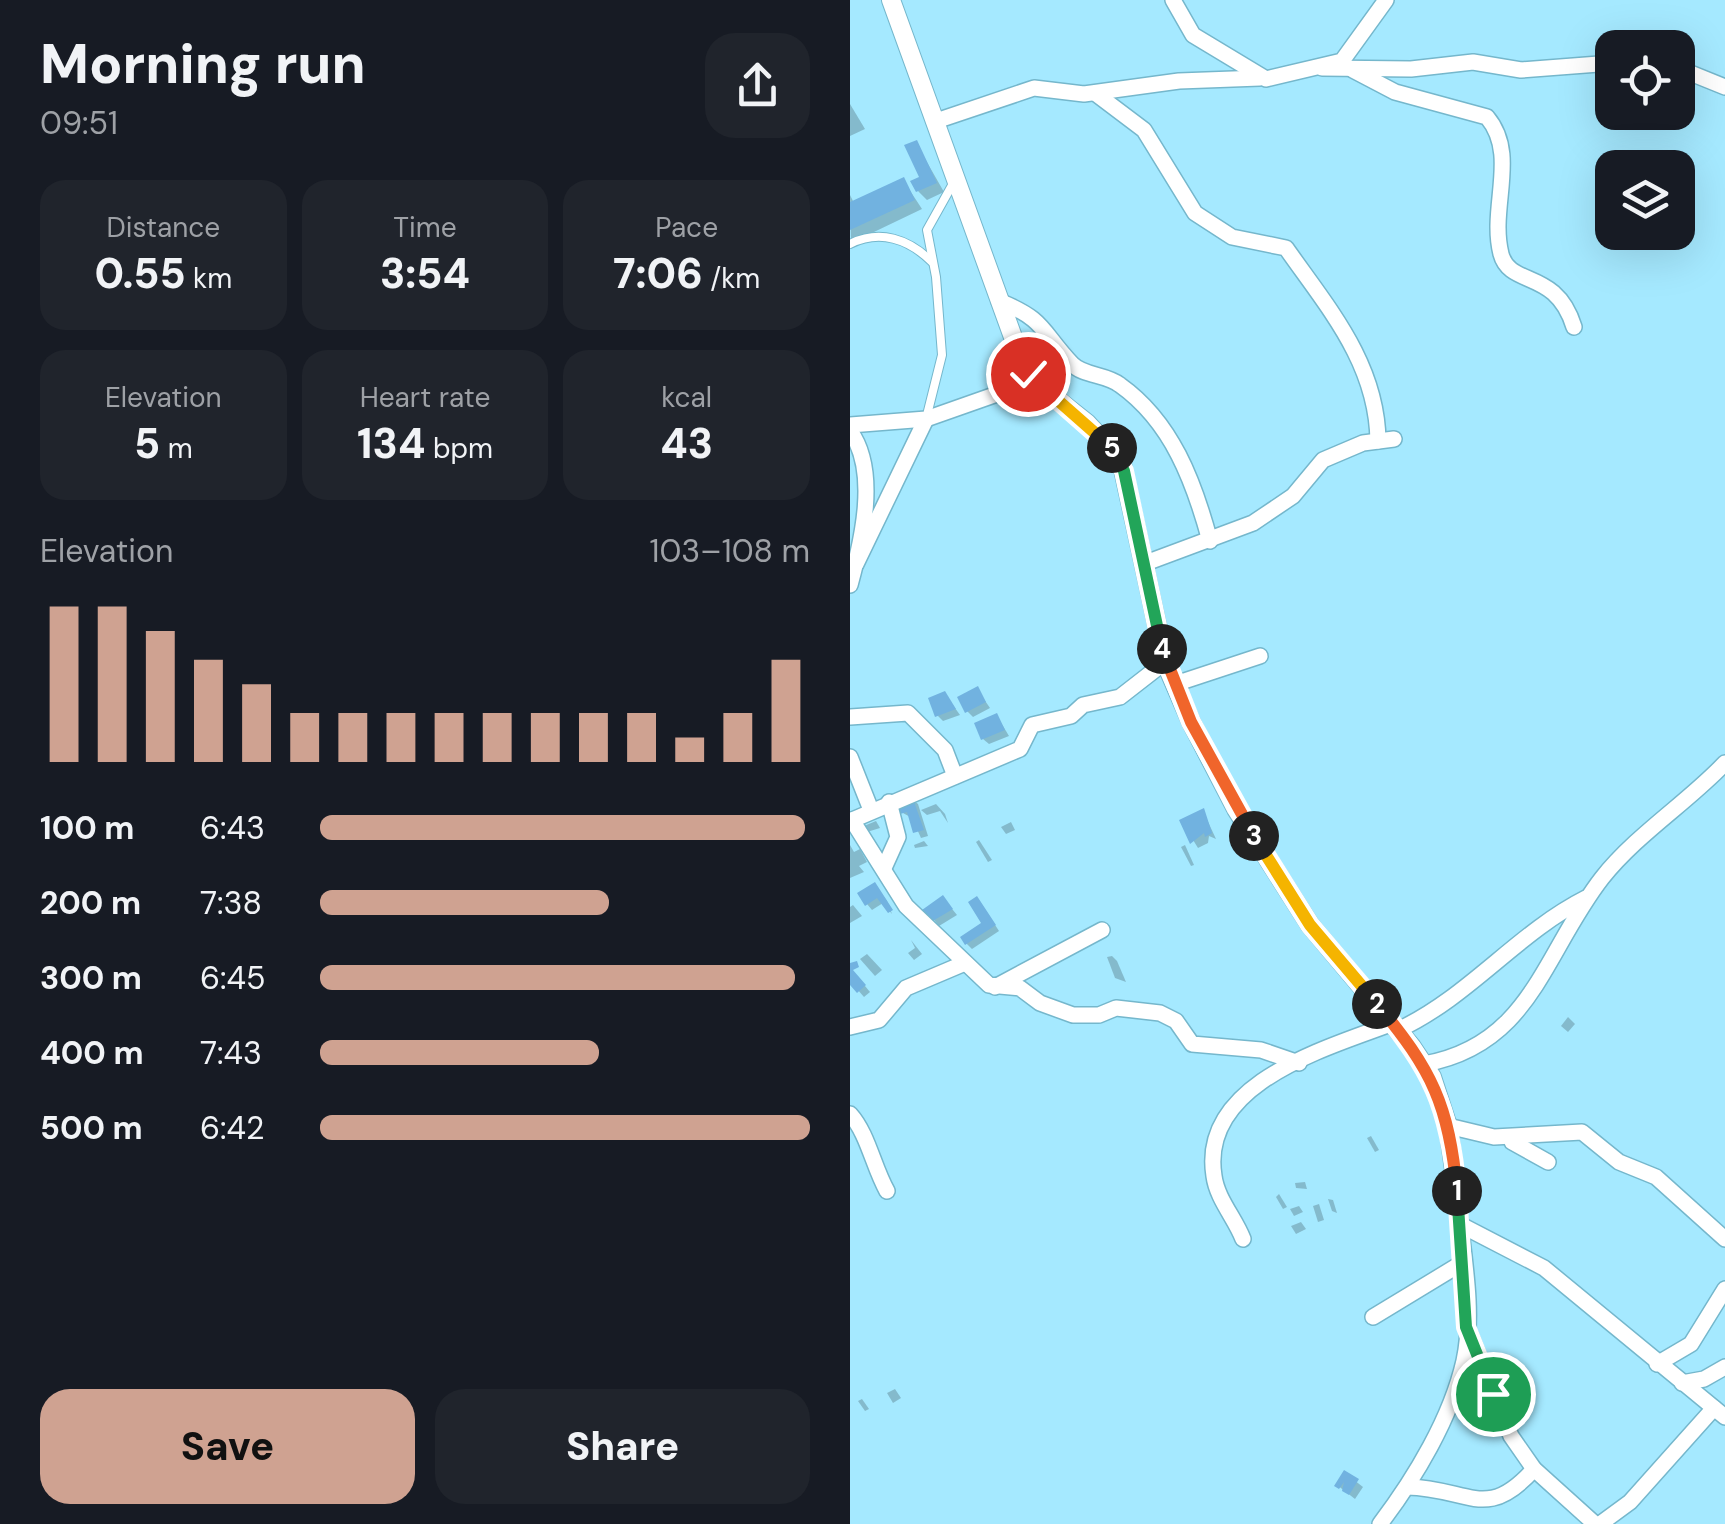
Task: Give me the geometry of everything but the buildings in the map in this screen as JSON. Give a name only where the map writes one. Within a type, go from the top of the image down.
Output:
[{"type":"street","points":[[892,0],[1022,362],[1034,381],[1086,423],[1121,460],[1165,662],[1236,809],[1310,925],[1424,1064],[1448,1126],[1466,1327],[1458,1379],[1407,1486],[1380,1524]]},
{"type":"street","points":[[1173,0],[1193,35],[1260,78]]},
{"type":"street","points":[[1322,68],[1348,56],[1386,0]]},
{"type":"street","points":[[936,122],[1034,88],[1095,93],[1179,81],[1260,78],[1322,68],[1411,70],[1473,62],[1513,70],[1595,64]]},
{"type":"street","points":[[1353,70],[1395,92],[1487,117],[1504,153],[1498,182],[1501,254],[1514,272],[1556,290],[1565,300],[1574,327]]},
{"type":"street","points":[[1695,75],[1725,87]]},
{"type":"street","points":[[1095,93],[1144,130],[1195,213],[1232,238],[1288,251],[1324,296],[1349,339],[1374,392],[1386,440],[1323,460],[1294,496],[1254,523],[1143,564]]},
{"type":"street","points":[[999,301],[1034,316],[1074,368],[1116,381],[1155,417],[1186,468],[1210,541]]},
{"type":"street","points":[[856,564],[865,466],[850,428],[926,420],[1034,381]]},
{"type":"street","points":[[850,585],[856,564],[926,420]]},
{"type":"street","points":[[1175,684],[1260,656]]},
{"type":"street","points":[[1165,662],[1120,697],[1082,704],[1071,716],[1034,724],[1020,750],[851,820],[917,919],[995,987],[1020,988],[1040,1003],[1073,1015],[1099,1015],[1116,1008],[1160,1013],[1176,1021],[1192,1044],[1260,1050],[1298,1063]]},
{"type":"street","points":[[850,716],[908,713],[944,750],[955,776]]},
{"type":"street","points":[[850,758],[871,810]]},
{"type":"street","points":[[1424,1064],[1451,1059],[1485,1044],[1508,1024],[1590,897],[1653,827],[1725,763]]},
{"type":"street","points":[[884,868],[898,837],[888,802]]},
{"type":"street","points":[[1243,1239],[1215,1182],[1220,1136],[1242,1095],[1298,1063],[1431,1015],[1556,913],[1590,897]]},
{"type":"street","points":[[995,987],[1102,930]]},
{"type":"street","points":[[850,1028],[878,1020],[906,988],[965,964]]},
{"type":"street","points":[[850,1114],[864,1130],[868,1156],[887,1192]]},
{"type":"street","points":[[1448,1126],[1505,1138],[1548,1162]]},
{"type":"street","points":[[1505,1138],[1573,1131],[1588,1134],[1613,1158],[1656,1178],[1725,1239]]},
{"type":"street","points":[[1459,1224],[1544,1268],[1719,1412],[1630,1502],[1597,1524],[1534,1469],[1511,1436],[1466,1327]]},
{"type":"street","points":[[1373,1317],[1462,1263]]},
{"type":"street","points":[[1657,1364],[1691,1344],[1725,1290]]},
{"type":"street","points":[[1682,1383],[1704,1379],[1725,1367]]},
{"type":"street","points":[[1458,1379],[1493,1394]]},
{"type":"street","points":[[1407,1486],[1436,1487],[1494,1501],[1506,1496],[1534,1469]]},
{"type":"lane","points":[[926,420],[942,356],[935,265],[928,230],[958,176]]},
{"type":"lane","points":[[850,244],[864,238],[887,237],[913,245],[935,265]]},
{"type":"route","points":[[1028,374],[1086,423],[1121,460],[1165,662],[1191,722],[1236,809],[1310,925],[1412,1046],[1432,1078],[1448,1126],[1466,1327],[1493,1394]]}]
